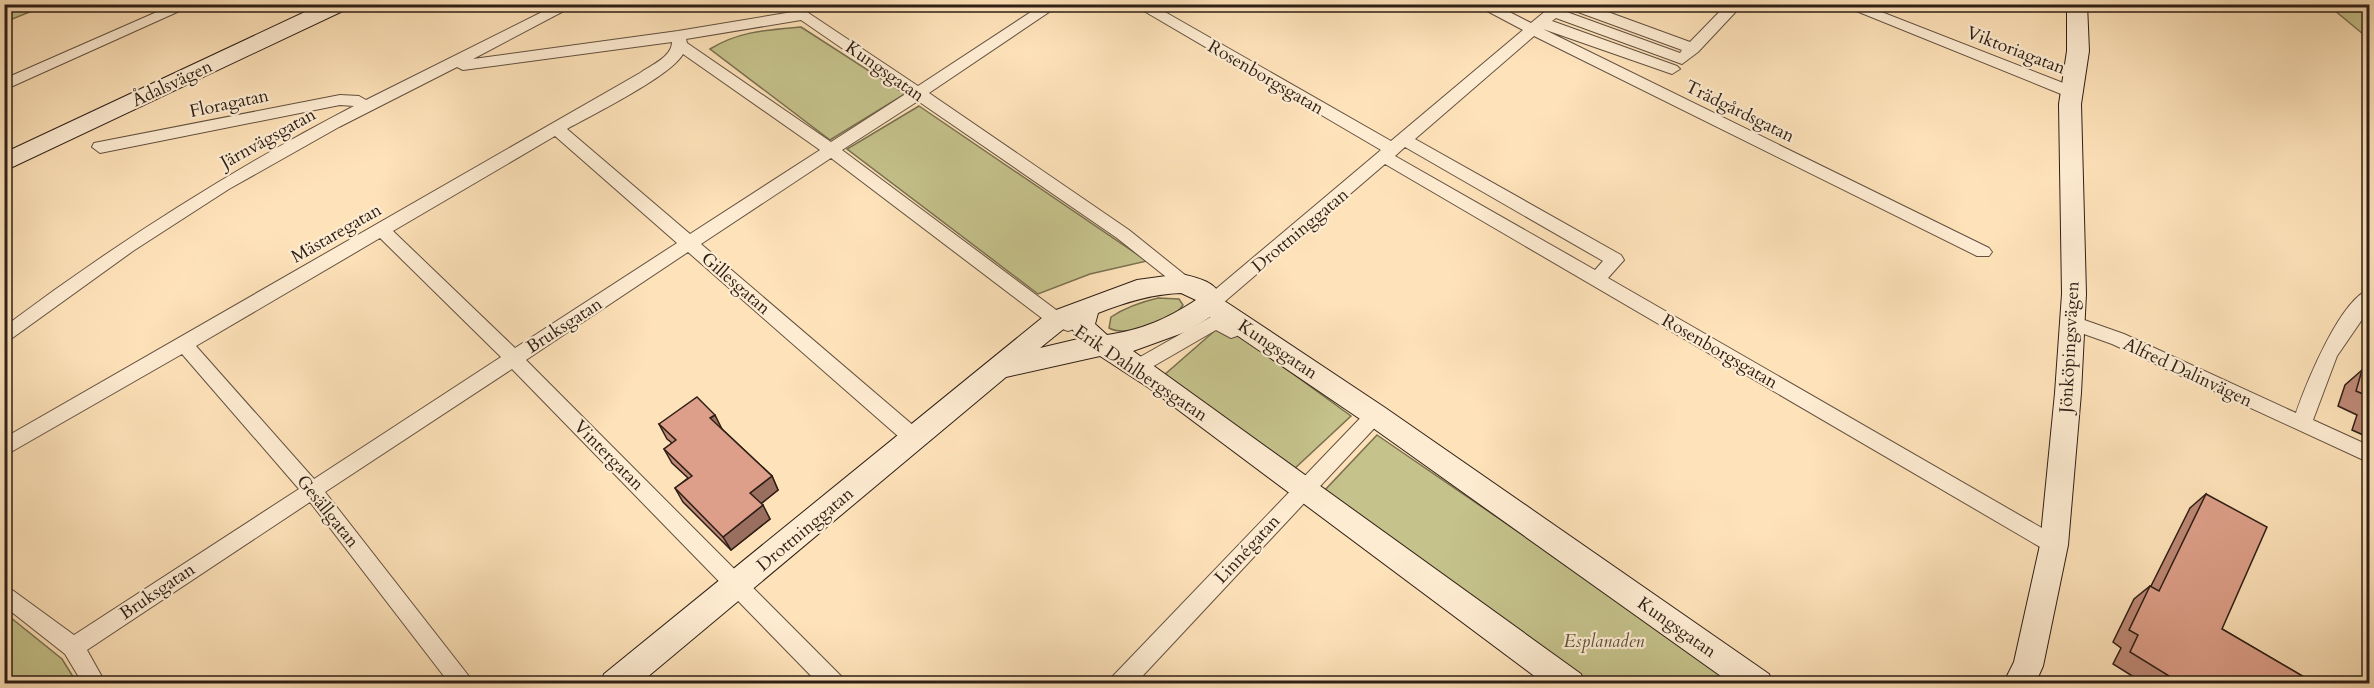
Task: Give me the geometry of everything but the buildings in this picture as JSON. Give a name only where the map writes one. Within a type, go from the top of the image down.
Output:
[{"type":"street","points":[[4,85],[188,4]]},
{"type":"street","name":"Ådalsvägen","points":[[4,163],[340,4]]},
{"type":"street","name":"Järnvägsgatan","points":[[4,336],[133,243],[193,204],[364,107],[447,67],[543,10],[570,4]]},
{"type":"street","name":"Kungsgatan","points":[[789,4],[1123,234],[1197,291],[1758,684]]},
{"type":"street","name":"Bruksgatan","points":[[73,647],[1054,4]]},
{"type":"street","name":"Rosenborgsgatan","points":[[1139,4],[1395,149],[1529,240],[2054,545]]},
{"type":"street","name":"Trädgårdsgatan","points":[[1481,4],[1548,17],[1652,89],[1983,252]]},
{"type":"street","points":[[1571,4],[1682,58]]},
{"type":"street","points":[[1652,89],[1736,4]]},
{"type":"street","name":"Viktoriagatan","points":[[1846,4],[2071,92]]},
{"type":"street","name":"Jönköpingsvägen","points":[[2025,678],[2054,545],[2073,323],[2071,92],[2078,51],[2077,4]]},
{"type":"street","points":[[447,67],[679,40],[804,15]]},
{"type":"street","points":[[1548,17],[1682,58]]},
{"type":"street","name":"Drottninggatan","points":[[993,372],[1046,355],[1091,327],[1104,300],[1146,288],[1197,291],[1233,287],[1548,17]]},
{"type":"street","name":"Mästaregatan","points":[[4,448],[645,77],[674,57],[679,40]]},
{"type":"street","name":"Erik Dahlbergsgatan","points":[[679,40],[831,150],[1057,320]]},
{"type":"street","name":"Floragatan","points":[[100,147],[340,100],[359,101],[364,107]]},
{"type":"street","name":"Gillesgatan","points":[[557,129],[914,438]]},
{"type":"street","points":[[1395,149],[1548,222],[1615,260],[1597,279]]},
{"type":"street","points":[[1529,240],[1548,222]]},
{"type":"street","name":"Vintergatan","points":[[381,229],[513,358],[834,684]]},
{"type":"street","name":"Drottninggatan","points":[[615,684],[1057,320],[1091,327],[1125,344],[1155,335],[1179,324],[1197,291]]},
{"type":"street","points":[[2302,424],[2323,362],[2349,320],[2370,296]]},
{"type":"street","points":[[1146,362],[1216,321],[1231,331]]},
{"type":"street","name":"Alfred Dalinvägen","points":[[2073,323],[2118,339],[2370,455]]},
{"type":"street","name":"Erik Dahlbergsgatan","points":[[1091,327],[1158,381],[1303,490],[1570,684]]},
{"type":"street","name":"Gesällgatan","points":[[184,344],[311,489],[465,684]]},
{"type":"street","name":"Linnégatan","points":[[1120,684],[1376,415]]},
{"type":"street","points":[[4,593],[73,647],[95,684]]},
{"type":"green space","points":[[5,4],[47,4],[47,5],[5,22]]},
{"type":"green space","points":[[2328,5],[2369,5],[2369,39]]},
{"type":"green space","points":[[801,27],[905,94],[830,140],[710,49],[743,35]]},
{"type":"green space","points":[[919,106],[1147,261],[1090,274],[1038,294],[847,149]]},
{"type":"green space","points":[[1158,298],[1179,299],[1183,305],[1170,317],[1149,327],[1127,331],[1109,328],[1111,317],[1117,313]]},
{"type":"green space","points":[[1219,327],[1237,333],[1351,416],[1293,470],[1163,376]]},
{"type":"green space","name":"Esplanaden","points":[[1377,435],[1739,683],[1591,683],[1324,491]]},
{"type":"green space","points":[[5,613],[62,659],[77,683],[5,683]]}]
